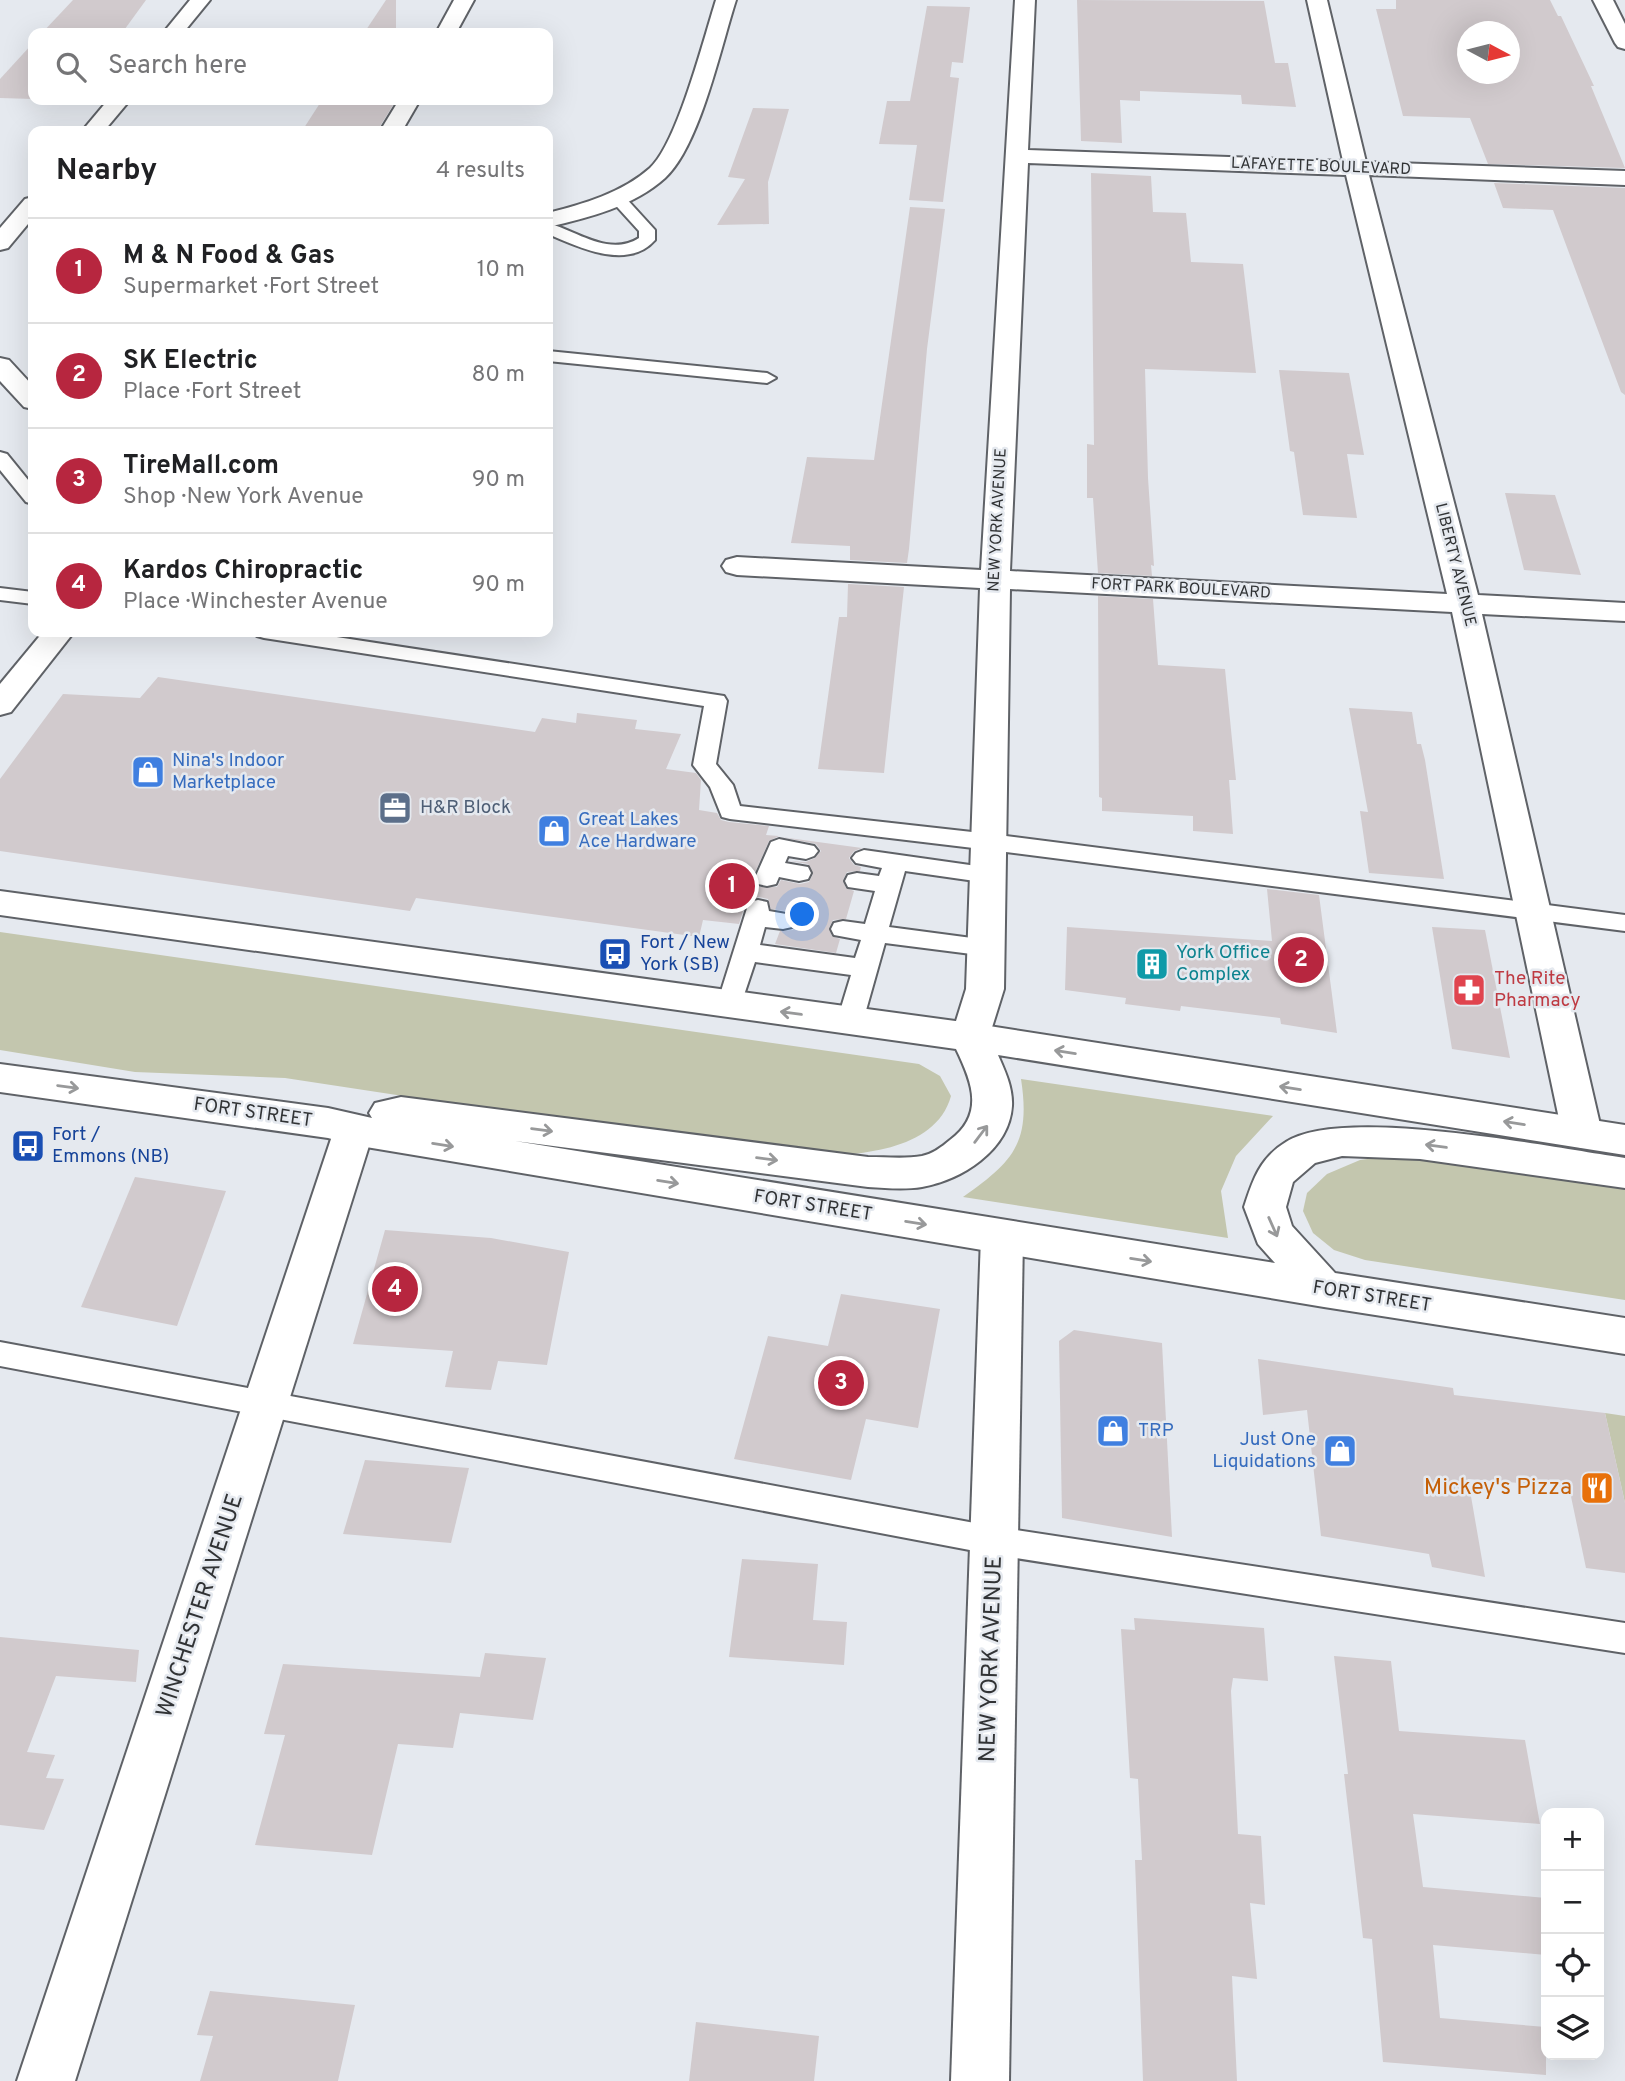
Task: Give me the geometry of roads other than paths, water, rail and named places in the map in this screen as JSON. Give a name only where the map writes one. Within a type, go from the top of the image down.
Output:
[{"type":"street","points":[[177,28],[200,0]]},
{"type":"street","points":[[449,28],[464,0]]},
{"type":"street","points":[[553,218],[617,198],[646,183],[670,160],[684,127],[726,0]]},
{"type":"street","name":"NEW YORK AVENUE","points":[[970,1037],[985,989],[995,580],[1025,0]]},
{"type":"street","name":"LIBERTY AVENUE","points":[[1317,0],[1356,168],[1465,604],[1582,1133]]},
{"type":"street","points":[[1603,0],[1625,43]]},
{"type":"street","points":[[97,126],[115,105]]},
{"type":"street","points":[[394,126],[406,105]]},
{"type":"street","name":"LAFAYETTE BOULEVARD","points":[[1017,156],[1625,178]]},
{"type":"street","points":[[0,243],[28,210]]},
{"type":"street","points":[[0,366],[28,396]]},
{"type":"street","name":"FORT PARK BOULEVARD","points":[[737,566],[1625,612]]},
{"type":"street","points":[[0,705],[55,637]]},
{"type":"street","points":[[0,903],[970,1037],[1625,1140]]},
{"type":"street","points":[[341,1126],[401,1112],[868,1172],[923,1171],[960,1156],[984,1135],[994,1111],[987,1071],[970,1037]]},
{"type":"street","name":"FORT STREET","points":[[0,1078],[341,1126],[1324,1290],[1625,1336]]},
{"type":"street","name":"WINCHESTER AVENUE","points":[[46,2081],[267,1404],[341,1126]]},
{"type":"street","points":[[1324,1290],[1273,1233],[1265,1207],[1275,1174],[1302,1152],[1342,1141],[1420,1144],[1625,1173]]},
{"type":"street","name":"NEW YORK AVENUE","points":[[980,2081],[1002,1237]]},
{"type":"lane","points":[[553,230],[609,249],[641,246],[647,240],[647,230],[617,198]]},
{"type":"lane","points":[[553,357],[767,378]]},
{"type":"lane","points":[[0,458],[28,492]]},
{"type":"lane","points":[[0,594],[28,597]]},
{"type":"lane","points":[[297,637],[716,701],[704,765],[720,785],[730,812],[990,842],[1625,923]]},
{"type":"lane","points":[[769,873],[803,862]]},
{"type":"lane","points":[[860,870],[892,874],[989,875]]},
{"type":"lane","points":[[850,1021],[892,874]]},
{"type":"lane","points":[[730,1004],[757,913],[783,921]]},
{"type":"lane","points":[[843,929],[987,948]]},
{"type":"lane","points":[[745,952],[866,968]]},
{"type":"lane","points":[[0,1354],[996,1541],[1625,1638]]},
{"type":"place","name":"Nina's Indoor Marketplace","points":[[148,772]]},
{"type":"place","name":"H&R Block","points":[[395,808]]},
{"type":"place","name":"Great Lakes Ace Hardware","points":[[554,831]]},
{"type":"place","name":"M & N Food & Gas","points":[[732,886]]},
{"type":"place","name":"Fort / New York (SB)","points":[[615,954]]},
{"type":"place","name":"SK Electric","points":[[1301,960]]},
{"type":"place","name":"York Office Complex","points":[[1152,964]]},
{"type":"place","name":"The Rite Pharmacy","points":[[1469,990]]},
{"type":"place","name":"Fort / Emmons (NB)","points":[[28,1146]]},
{"type":"place","name":"Kardos Chiropractic","points":[[395,1289]]},
{"type":"place","name":"TireMall.com","points":[[841,1383]]},
{"type":"place","name":"TRP","points":[[1113,1431]]},
{"type":"place","name":"Just One Liquidations","points":[[1340,1451]]},
{"type":"place","name":"Mickey's Pizza","points":[[1597,1488]]}]
